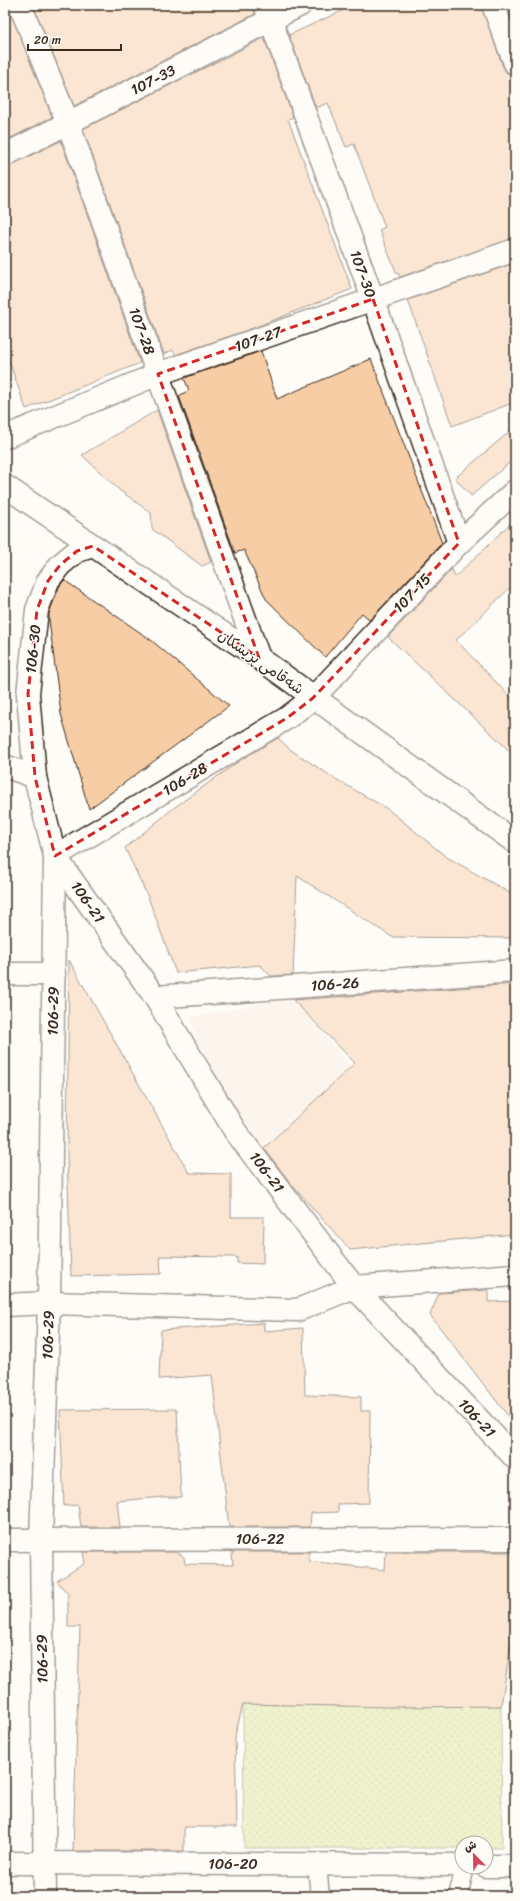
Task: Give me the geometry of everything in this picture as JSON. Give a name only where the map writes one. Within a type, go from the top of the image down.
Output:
[{"type":"street","name":"107-28","points":[[20,5],[68,123],[259,658]]},
{"type":"street","name":"107-33","points":[[5,155],[68,123],[268,12],[300,5]]},
{"type":"street","points":[[492,5],[515,63]]},
{"type":"street","name":"107-30","points":[[268,12],[460,543]]},
{"type":"street","name":"107-27","points":[[5,437],[158,374],[515,250]]},
{"type":"street","name":"شەقامی پزیشکان","points":[[5,486],[259,658],[514,840]]},
{"type":"street","name":"107-15","points":[[313,698],[460,543],[515,491]]},
{"type":"street","name":"106-30","points":[[35,777],[28,694],[37,610],[48,581],[60,565],[77,551],[93,546]]},
{"type":"street","name":"106-28","points":[[55,856],[287,718],[313,698]]},
{"type":"street","points":[[5,766],[35,777]]},
{"type":"street","name":"106-29","points":[[35,777],[55,856],[49,1303],[41,1540],[45,1896]]},
{"type":"street","name":"106-21","points":[[55,856],[154,997],[235,1131],[354,1287],[515,1458]]},
{"type":"street","name":"106-26","points":[[154,997],[515,971]]},
{"type":"street","points":[[5,974],[54,974]]},
{"type":"street","points":[[5,1305],[49,1303],[298,1310],[354,1287],[515,1275]]},
{"type":"street","name":"106-22","points":[[5,1540],[515,1539]]},
{"type":"street","name":"106-20","points":[[5,1863],[454,1865]]},
{"type":"street","points":[[494,1866],[515,1866]]},
{"type":"lane","points":[[317,1865],[320,1896]]},
{"type":"lane","points":[[458,1896],[463,1875]]},
{"type":"highlighted area","points":[[373,299],[459,543],[313,698],[287,718],[55,856],[35,777],[28,694],[37,610],[48,581],[60,565],[77,551],[93,546],[259,658],[158,374]]},
{"type":"shaded area","points":[[292,998],[351,1066],[262,1150],[214,1090],[190,1017]]},
{"type":"green space","points":[[243,1704],[391,1707],[501,1706],[502,1848],[494,1848],[494,1835],[454,1835],[454,1848],[244,1848]]},
{"type":"building","points":[[5,5],[8,5],[52,117],[5,141]]},
{"type":"building","points":[[33,5],[253,5],[255,14],[74,106]]},
{"type":"building","points":[[355,5],[481,5],[503,67],[507,73],[513,75],[515,80],[515,238],[400,277],[398,273],[397,274],[379,230],[385,227],[354,144],[346,147],[328,103],[316,108],[289,35]]},
{"type":"building","points":[[264,38],[293,117],[288,119],[352,289],[253,328],[175,355],[173,350],[164,354],[83,129]]},
{"type":"building","points":[[61,141],[140,363],[26,409],[5,350],[5,167]]},
{"type":"building","points":[[515,263],[515,402],[452,426],[408,300]]},
{"type":"building","points":[[261,351],[277,399],[371,359],[442,543],[370,620],[362,613],[325,657],[266,599],[244,550],[235,553],[179,396],[189,390],[184,378]]},
{"type":"building","points":[[157,410],[211,562],[202,566],[152,529],[151,513],[118,489],[82,455]]},
{"type":"building","points":[[515,427],[515,458],[471,496],[455,478]]},
{"type":"building","points":[[515,519],[515,583],[456,640],[515,702],[515,756],[388,637],[452,569],[455,577]]},
{"type":"building","points":[[64,580],[151,640],[229,706],[89,809],[61,714],[49,620],[49,613],[59,587]]},
{"type":"building","points":[[278,738],[291,750],[334,778],[389,810],[445,856],[515,896],[515,938],[392,937],[297,876],[293,975],[271,976],[260,965],[176,973],[148,897],[125,848],[175,807],[242,759]]},
{"type":"building","points":[[69,960],[189,1173],[231,1174],[231,1217],[264,1217],[263,1264],[237,1263],[237,1257],[160,1256],[161,1274],[71,1276],[67,1155]]},
{"type":"building","points":[[515,984],[515,1234],[350,1250],[292,1185],[264,1148],[355,1063],[293,1000]]},
{"type":"building","points":[[488,1290],[488,1302],[515,1301],[515,1425],[430,1315],[439,1293]]},
{"type":"building","points":[[264,1323],[264,1331],[303,1328],[305,1395],[361,1397],[361,1411],[370,1411],[369,1503],[338,1504],[338,1512],[311,1513],[310,1527],[229,1527],[212,1375],[159,1379],[161,1330]]},
{"type":"building","points":[[177,1409],[181,1497],[117,1501],[120,1527],[81,1527],[78,1505],[64,1506],[60,1410]]},
{"type":"building","points":[[83,1552],[177,1552],[184,1557],[185,1564],[233,1565],[232,1552],[309,1552],[309,1561],[385,1570],[386,1552],[515,1552],[515,1618],[501,1706],[391,1707],[243,1704],[235,1736],[237,1827],[184,1827],[184,1851],[73,1851],[80,1627],[68,1627],[68,1594],[57,1581],[85,1563]]}]
